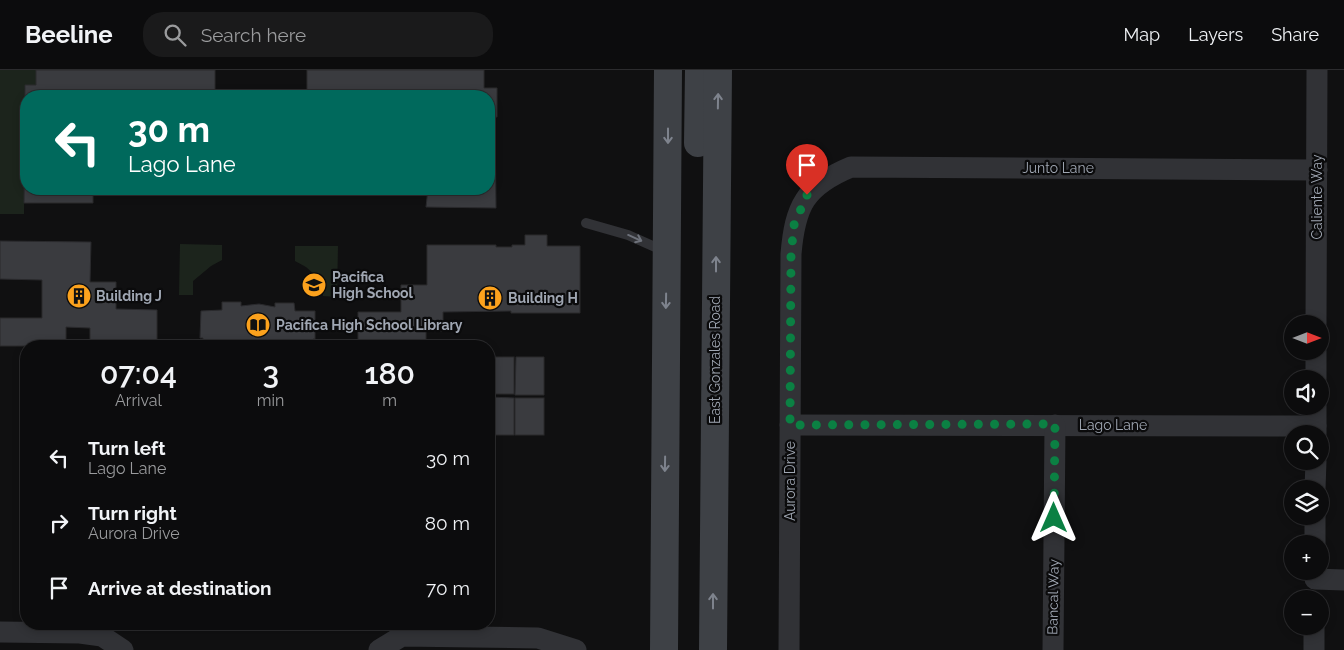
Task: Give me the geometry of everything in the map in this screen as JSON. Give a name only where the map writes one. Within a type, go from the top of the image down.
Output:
[{"type":"main road","points":[[664,650],[668,70]]},
{"type":"main road","points":[[699,70],[698,192],[716,225]]},
{"type":"main road","name":"East Gonzales Road","points":[[713,650],[718,70]]},
{"type":"street","name":"Caliente Way","points":[[1316,315],[1317,70]]},
{"type":"street","name":"Junto Lane","points":[[807,195],[827,177],[851,167],[1317,170]]},
{"type":"street","name":"Aurora Drive","points":[[789,650],[791,254],[794,225],[807,195]]},
{"type":"street","name":"Lago Lane","points":[[790,425],[1316,422]]},
{"type":"street","name":"Bancal Way","points":[[1053,650],[1055,424]]},
{"type":"street","points":[[1315,583],[1344,580]]},
{"type":"street","points":[[0,632],[80,633],[102,636],[123,650]]},
{"type":"street","points":[[1314,635],[1314,650]]},
{"type":"street","points":[[379,650],[402,636],[538,638],[576,650]]},
{"type":"lane","points":[[586,223],[603,226],[667,252]]},
{"type":"shaded area","points":[[0,70],[36,70],[36,85],[25,85],[25,90],[20,90],[20,195],[24,195],[24,214],[0,214]]},
{"type":"shaded area","points":[[180,244],[222,245],[222,260],[211,266],[193,281],[193,295],[179,295]]},
{"type":"shaded area","points":[[295,246],[338,246],[337,297],[323,296],[323,282],[306,267],[295,261]]},
{"type":"building","points":[[36,70],[215,70],[215,90],[25,90],[25,85],[36,85]]},
{"type":"building","points":[[307,70],[484,70],[484,88],[497,88],[497,117],[495,117],[495,90],[307,90]]},
{"type":"building","points":[[495,117],[496,208],[426,207],[427,195],[495,195]]},
{"type":"building","points":[[24,195],[93,195],[93,203],[24,203]]},
{"type":"building","name":"Building H","points":[[525,235],[547,235],[547,246],[580,246],[580,313],[443,312],[443,331],[426,331],[426,340],[358,340],[358,312],[401,312],[401,285],[427,285],[427,245],[496,245],[496,247],[512,247],[512,245],[525,245]]},
{"type":"building","name":"Building J","points":[[0,241],[91,242],[90,282],[116,282],[116,309],[157,310],[157,340],[90,340],[90,328],[66,327],[66,340],[20,340],[20,346],[0,346],[0,318],[42,318],[42,280],[0,279]]},
{"type":"building","name":"Pacifica High School Library","points":[[222,302],[241,302],[241,306],[259,304],[275,307],[275,303],[294,303],[295,311],[315,311],[315,339],[203,340],[203,338],[200,338],[201,311],[222,310]]},
{"type":"building","points":[[495,357],[514,357],[514,394],[495,394]]},
{"type":"building","points":[[516,357],[544,357],[544,395],[515,395]]},
{"type":"building","points":[[495,397],[514,398],[514,435],[495,435]]},
{"type":"building","points":[[515,398],[544,398],[544,435],[515,435]]},
{"type":"place","name":"Pacifica High School","points":[[314,285]]},
{"type":"place","name":"Building J","points":[[79,296]]},
{"type":"place","name":"Building H","points":[[490,298]]},
{"type":"place","name":"Pacifica High School Library","points":[[258,325]]},
{"type":"route","points":[[807,195],[794,225],[791,254],[790,425],[1055,424],[1054,518]]}]
